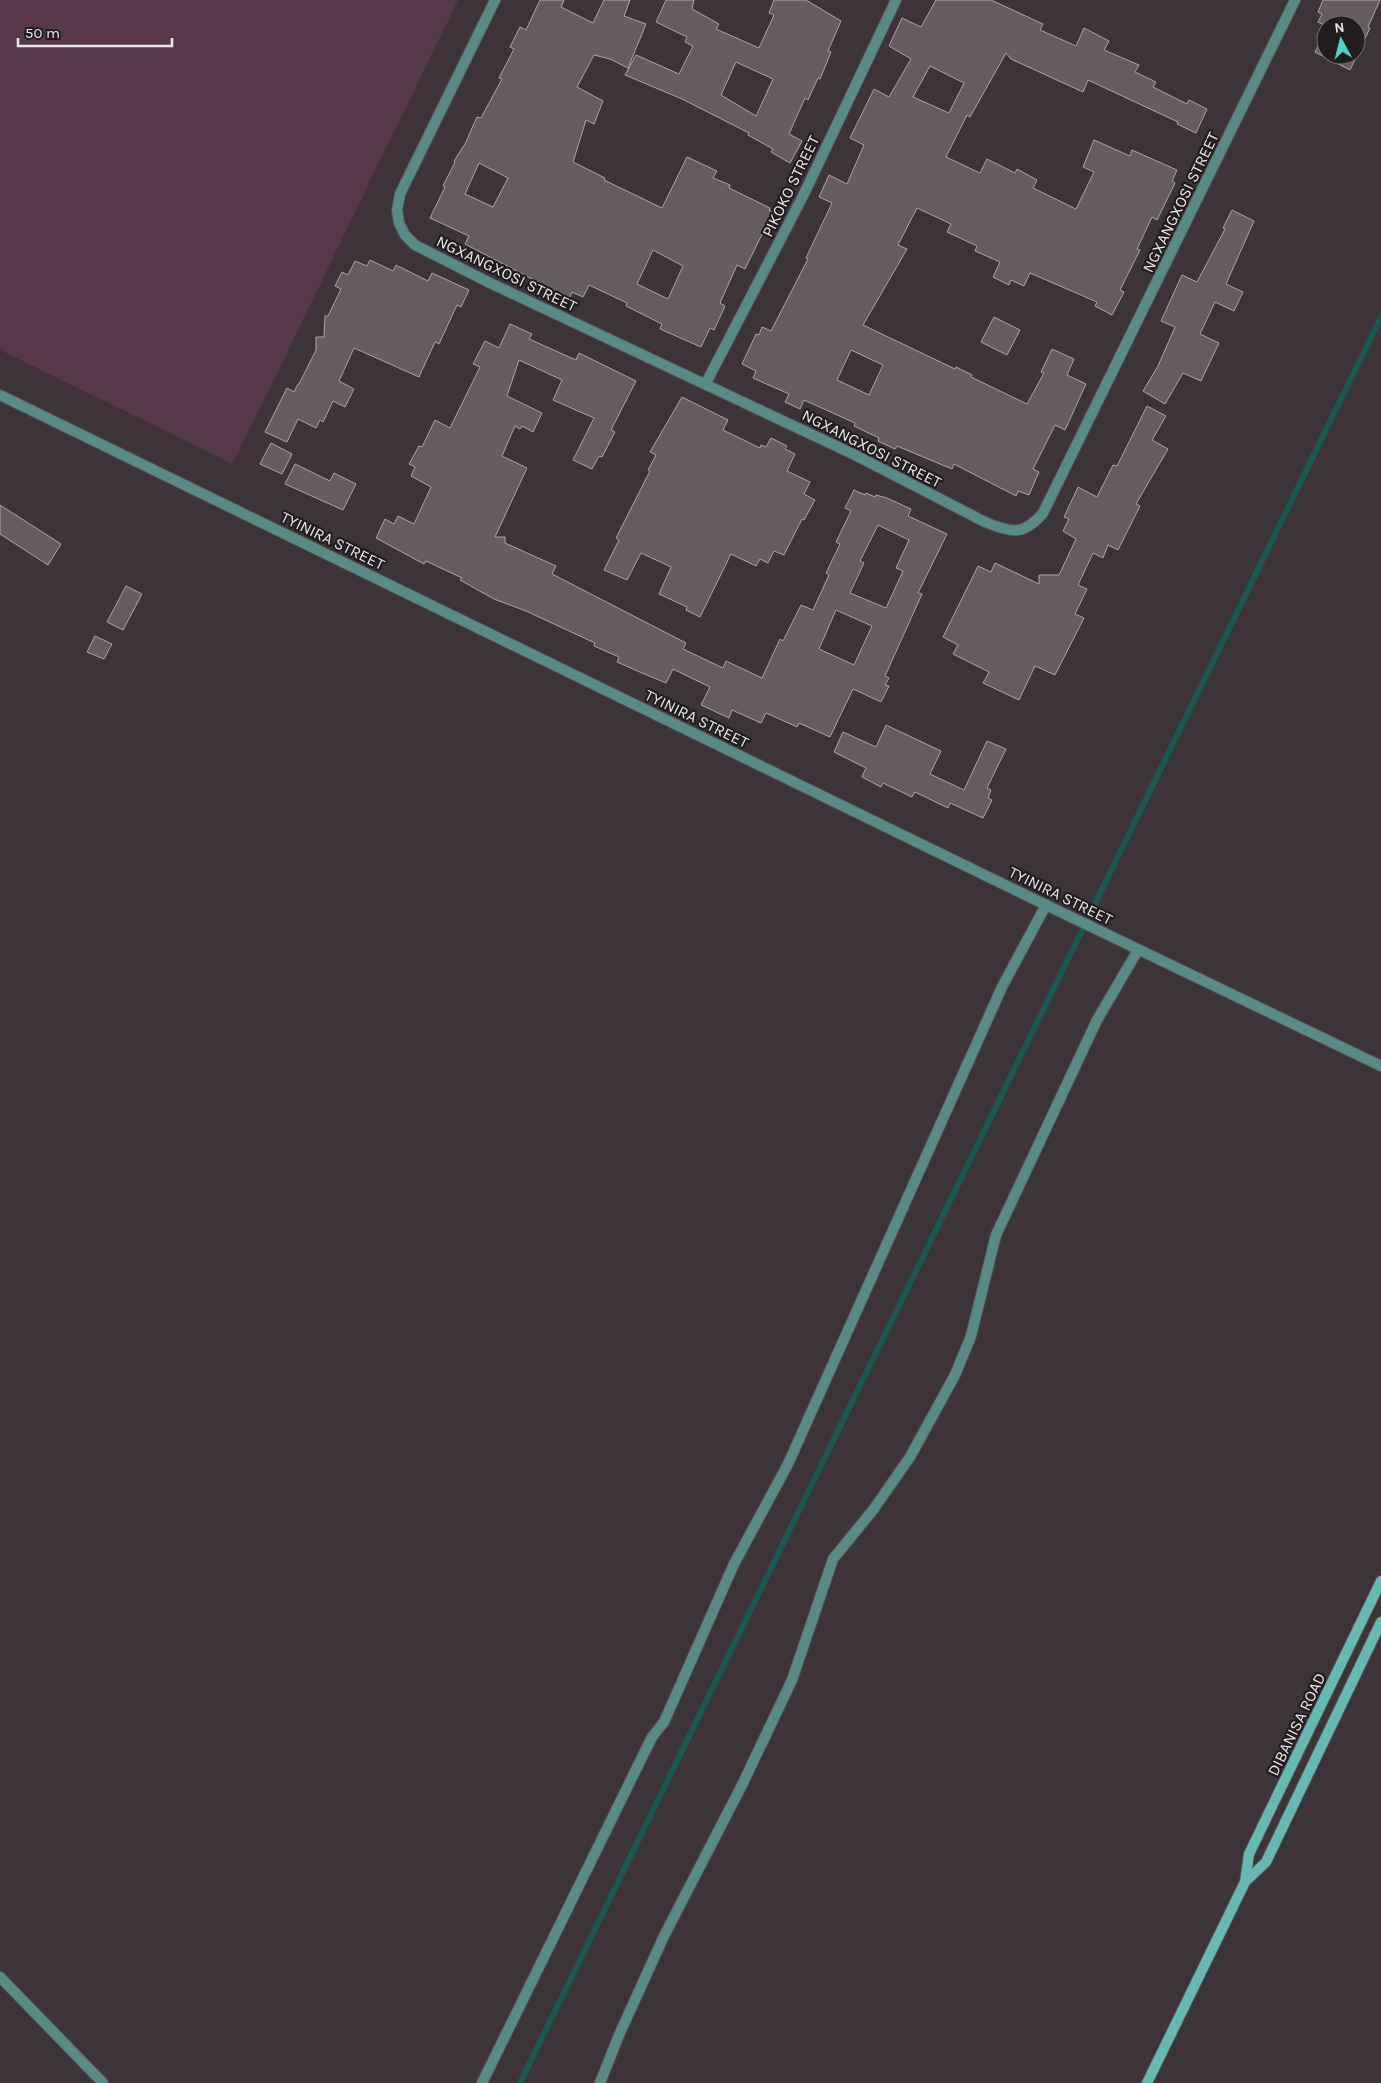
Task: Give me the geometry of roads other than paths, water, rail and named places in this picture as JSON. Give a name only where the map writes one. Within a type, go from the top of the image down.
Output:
[{"type":"main road","name":"DIBANISA ROAD","points":[[1147,2083],[1245,1882],[1249,1854],[1381,1581]]},
{"type":"main road","name":"DIBANISA ROAD","points":[[1245,1882],[1266,1862],[1381,1622]]},
{"type":"street","name":"NGXANGXOSI STREET","points":[[495,0],[400,194],[397,210],[399,224],[405,236],[415,245],[488,282],[706,383],[1000,528],[1024,530],[1034,525],[1044,513],[1296,0]]},
{"type":"street","name":"PIKOKO STREET","points":[[706,383],[803,196],[896,0]]},
{"type":"street","name":"TYINIRA STREET","points":[[0,395],[1138,950],[1381,1066]]},
{"type":"street","points":[[482,2083],[652,1737],[664,1722],[734,1564],[788,1464],[1002,986],[1046,905]]},
{"type":"street","points":[[600,2083],[619,2035],[664,1936],[742,1785],[792,1680],[833,1559],[873,1510],[910,1457],[955,1375],[971,1336],[996,1236],[1097,1020],[1138,950]]},
{"type":"street","points":[[0,1977],[103,2083]]},
{"type":"waterway","points":[[520,2083],[1381,317]]}]
